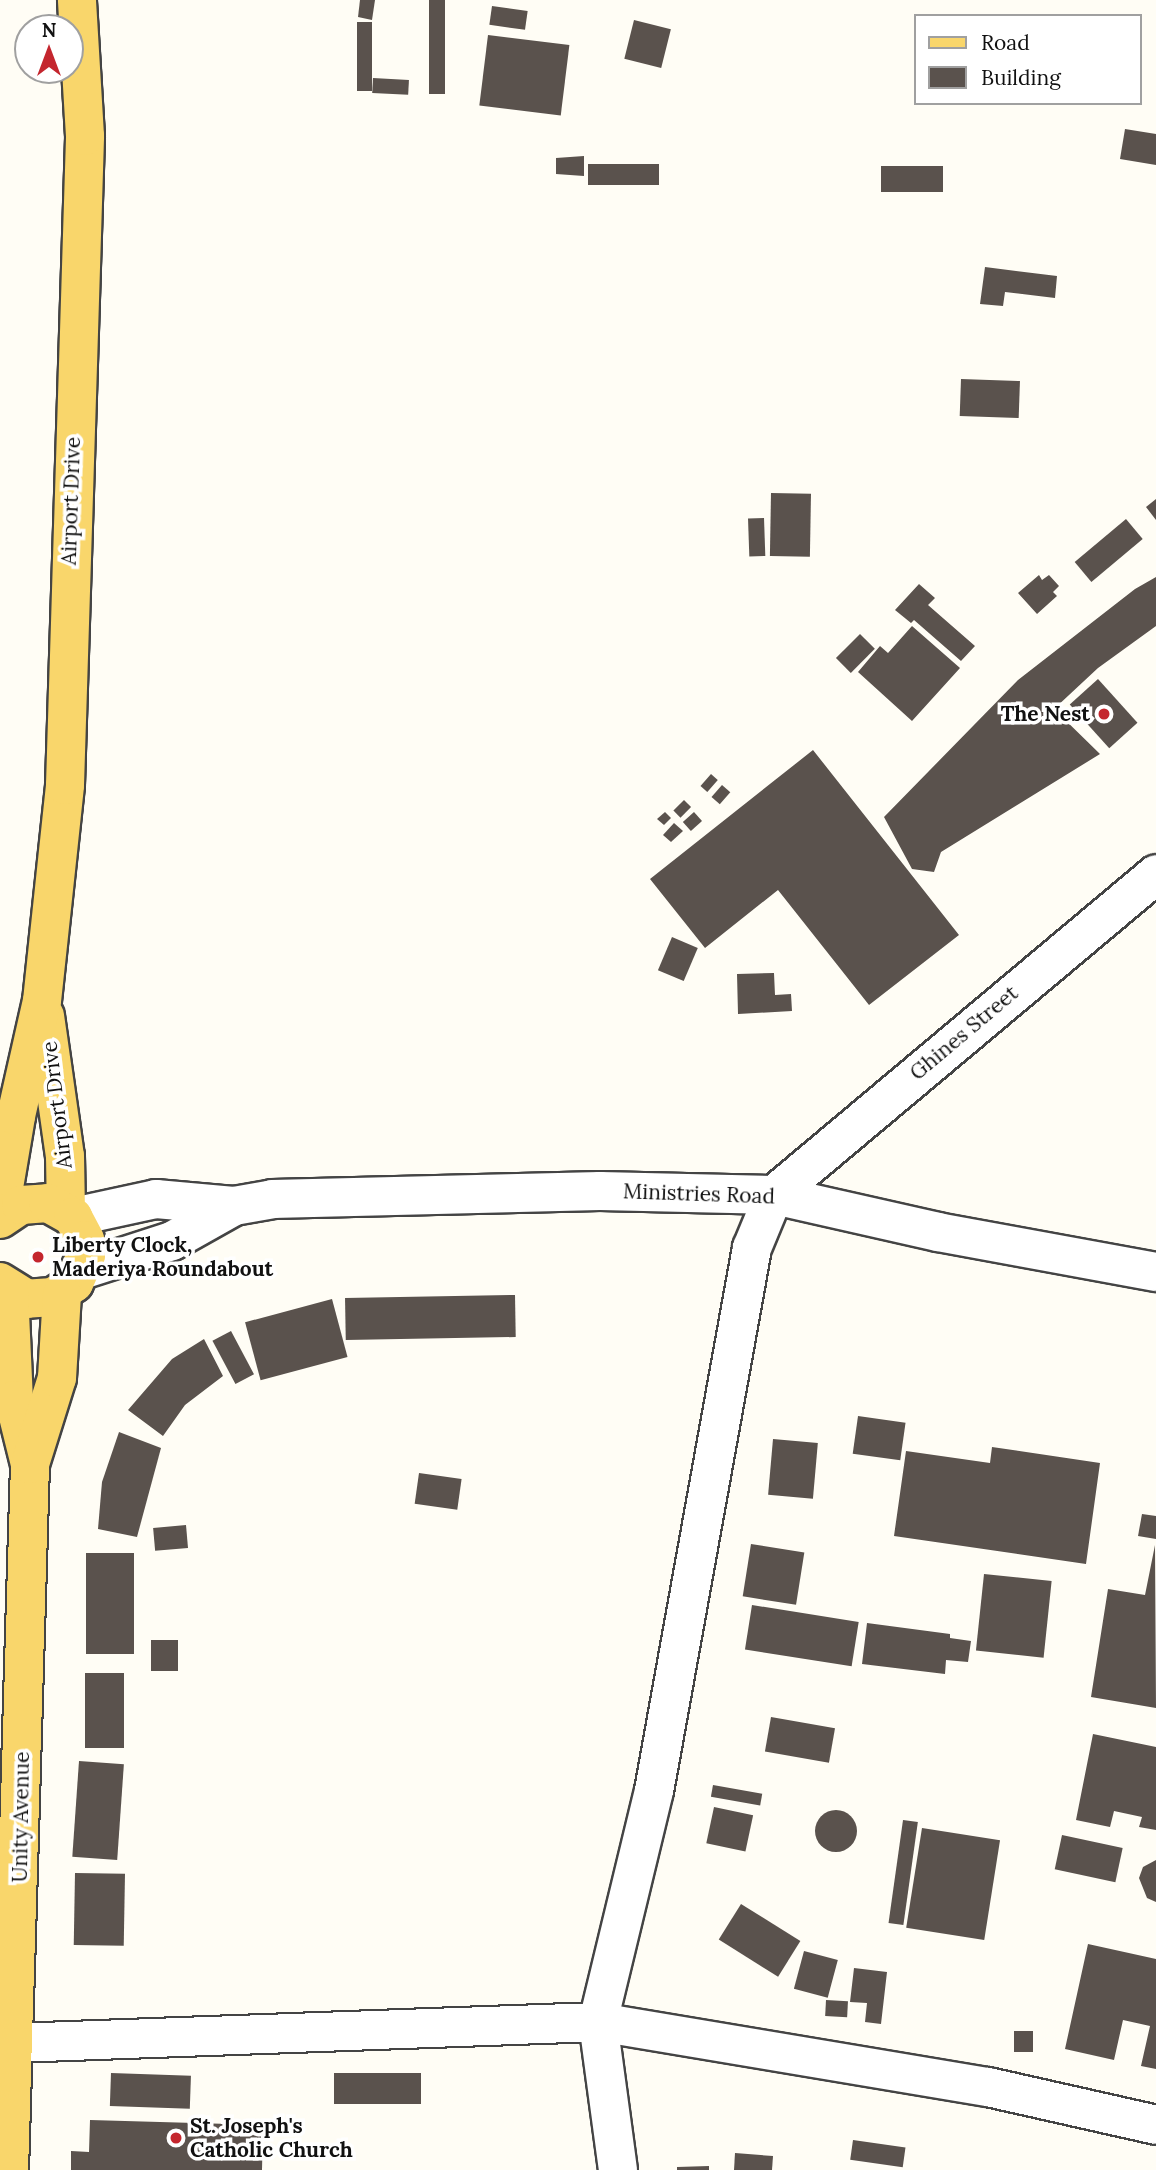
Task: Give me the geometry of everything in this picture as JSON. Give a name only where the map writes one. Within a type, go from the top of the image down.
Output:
[{"type":"main road","name":"Airport Drive","points":[[0,1211],[16,1116],[42,1000],[65,785],[85,136],[77,0]]},
{"type":"main road","name":"Airport Drive","points":[[42,1000],[64,1143],[69,1214],[85,1240],[72,1282]]},
{"type":"main road","points":[[0,1219],[34,1202],[69,1214]]},
{"type":"main road","points":[[4,1286],[27,1299],[72,1282]]},
{"type":"main road","name":"Unity Avenue","points":[[30,1464],[57,1378],[72,1282]]},
{"type":"main road","name":"Unity Avenue","points":[[4,1286],[14,1400],[30,1464],[9,2170]]},
{"type":"street","name":"Ghines Street","points":[[774,1195],[1156,874]]},
{"type":"street","name":"Ministries Road","points":[[69,1214],[156,1199],[234,1206],[272,1199],[587,1192],[774,1195],[938,1232],[1156,1272]]},
{"type":"street","points":[[618,2170],[598,2022],[654,1791],[752,1248],[774,1195]]},
{"type":"street","name":"Ministries Road","points":[[72,1282],[172,1241],[234,1206]]},
{"type":"street","points":[[14,2043],[598,2022],[988,2087],[1156,2125]]},
{"type":"building","points":[[360,0],[375,0],[372,20],[358,17]]},
{"type":"building","points":[[429,0],[445,0],[445,94],[429,94]]},
{"type":"building","points":[[492,6],[528,11],[525,30],[489,25]]},
{"type":"building","points":[[634,20],[671,29],[661,68],[624,59]]},
{"type":"building","points":[[357,22],[372,22],[372,91],[357,91]]},
{"type":"building","points":[[488,35],[569,45],[561,115],[479,105]]},
{"type":"building","points":[[373,78],[409,80],[408,95],[372,93]]},
{"type":"building","points":[[1125,129],[1156,134],[1156,165],[1120,159]]},
{"type":"building","points":[[584,156],[584,176],[556,174],[556,158]]},
{"type":"building","points":[[588,164],[659,164],[659,185],[588,185]]},
{"type":"building","points":[[881,166],[943,166],[943,192],[881,192]]},
{"type":"building","points":[[985,267],[1057,276],[1055,298],[1005,292],[1003,306],[980,304]]},
{"type":"building","points":[[961,379],[1020,381],[1019,418],[960,416]]},
{"type":"building","points":[[771,493],[811,494],[810,557],[770,556]]},
{"type":"building","points":[[1156,499],[1156,520],[1146,507]]},
{"type":"building","points":[[764,518],[765,556],[749,557],[748,519]]},
{"type":"building","points":[[1126,519],[1143,539],[1091,582],[1075,562]]},
{"type":"building","points":[[1039,575],[1042,580],[1049,575],[1059,586],[1053,592],[1057,596],[1037,614],[1018,593]]},
{"type":"building","points":[[1156,577],[1156,626],[1098,668],[1054,709],[1100,754],[941,852],[934,872],[912,869],[884,817],[1018,680],[1135,589]]},
{"type":"building","points":[[919,584],[935,598],[928,605],[975,646],[961,661],[914,620],[911,623],[895,610]]},
{"type":"building","points":[[912,626],[960,668],[912,721],[858,672],[880,646],[888,653]]},
{"type":"building","points":[[860,634],[875,649],[851,673],[836,658]]},
{"type":"building","name":"The Nest","points":[[1098,679],[1137,723],[1109,748],[1070,704]]},
{"type":"building","points":[[813,750],[959,935],[869,1005],[778,890],[705,948],[650,879]]},
{"type":"building","points":[[711,774],[718,780],[707,792],[701,786]]},
{"type":"building","points":[[722,785],[730,792],[720,804],[712,797]]},
{"type":"building","points":[[684,800],[691,807],[680,818],[673,811]]},
{"type":"building","points":[[665,812],[671,818],[664,825],[657,819]]},
{"type":"building","points":[[694,812],[702,821],[691,831],[683,822]]},
{"type":"building","points":[[674,823],[683,831],[671,842],[663,835]]},
{"type":"building","points":[[672,937],[698,948],[684,981],[658,970]]},
{"type":"building","points":[[774,973],[775,995],[791,994],[792,1011],[738,1014],[737,974]]},
{"type":"building","points":[[515,1295],[516,1337],[346,1340],[345,1298]]},
{"type":"building","points":[[332,1299],[348,1357],[261,1380],[245,1322]]},
{"type":"building","points":[[231,1331],[254,1374],[235,1384],[212,1341]]},
{"type":"building","points":[[204,1339],[223,1376],[185,1405],[163,1436],[128,1410],[172,1359]]},
{"type":"building","points":[[858,1416],[906,1423],[900,1460],[853,1454]]},
{"type":"building","points":[[119,1432],[161,1448],[137,1537],[98,1529],[102,1482]]},
{"type":"building","points":[[773,1439],[818,1443],[813,1499],[768,1495]]},
{"type":"building","points":[[992,1447],[1100,1463],[1086,1564],[894,1536],[906,1451],[990,1463]]},
{"type":"building","points":[[419,1473],[462,1479],[457,1510],[415,1504]]},
{"type":"building","points":[[1142,1514],[1156,1516],[1156,1539],[1138,1536]]},
{"type":"building","points":[[186,1525],[188,1548],[155,1551],[153,1528]]},
{"type":"building","points":[[751,1544],[804,1552],[796,1605],[743,1596]]},
{"type":"building","points":[[1155,1545],[1156,1708],[1091,1697],[1108,1589],[1145,1595]]},
{"type":"building","points":[[86,1553],[134,1553],[134,1654],[86,1654]]},
{"type":"building","points":[[984,1574],[1052,1581],[1044,1658],[976,1651]]},
{"type":"building","points":[[752,1605],[859,1622],[852,1666],[745,1649]]},
{"type":"building","points":[[867,1623],[950,1634],[950,1638],[971,1641],[968,1662],[946,1660],[945,1674],[862,1664]]},
{"type":"building","points":[[151,1640],[178,1640],[178,1671],[151,1671]]},
{"type":"building","points":[[85,1673],[124,1673],[124,1748],[85,1748]]},
{"type":"building","points":[[771,1717],[835,1728],[829,1763],[765,1751]]},
{"type":"building","points":[[1093,1734],[1156,1747],[1156,1830],[1139,1827],[1142,1817],[1114,1811],[1110,1827],[1076,1820]]},
{"type":"building","points":[[79,1761],[124,1764],[117,1860],[72,1857]]},
{"type":"building","points":[[713,1785],[762,1794],[760,1806],[711,1797]]},
{"type":"building","points":[[714,1807],[753,1815],[745,1852],[706,1843]]},
{"type":"building","points":[[836,1810],[851,1816],[857,1831],[851,1846],[836,1852],[821,1846],[815,1831],[821,1816]]},
{"type":"building","points":[[903,1820],[918,1822],[903,1925],[889,1923]]},
{"type":"building","points":[[922,1828],[1000,1840],[984,1940],[906,1928]]},
{"type":"building","points":[[1062,1835],[1123,1848],[1115,1882],[1055,1869]]},
{"type":"building","points":[[1156,1860],[1156,1902],[1147,1898],[1139,1878],[1143,1867]]},
{"type":"building","points":[[75,1873],[125,1874],[124,1946],[74,1945]]},
{"type":"building","points":[[741,1904],[800,1941],[778,1977],[719,1940]]},
{"type":"building","points":[[1088,1944],[1156,1959],[1156,2069],[1141,2066],[1150,2026],[1123,2020],[1114,2060],[1065,2049]]},
{"type":"building","points":[[804,1951],[838,1960],[828,1998],[794,1989]]},
{"type":"building","points":[[854,1968],[887,1972],[881,2024],[865,2022],[867,2003],[850,2002]]},
{"type":"building","points":[[826,2000],[848,2001],[847,2017],[825,2016]]},
{"type":"building","points":[[1014,2031],[1033,2031],[1033,2052],[1014,2052]]},
{"type":"building","name":"St. Joseph's Catholic Church","points":[[111,2073],[191,2076],[190,2109],[110,2106]]},
{"type":"building","points":[[334,2073],[421,2073],[421,2104],[334,2104]]},
{"type":"building","name":"St. Joseph's Catholic Church","points":[[90,2120],[263,2125],[262,2170],[71,2170],[71,2151],[89,2152]]},
{"type":"building","points":[[853,2140],[905,2147],[903,2167],[850,2160]]},
{"type":"building","points":[[735,2153],[773,2156],[772,2170],[734,2170]]},
{"type":"building","points":[[709,2166],[709,2170],[677,2170],[677,2167]]},
{"type":"place","name":"The Nest","points":[[1104,714]]},
{"type":"place","name":"Liberty Clock, Maderiya Roundabout","points":[[38,1257]]},
{"type":"place","name":"St. Joseph's Catholic Church","points":[[176,2138]]}]
